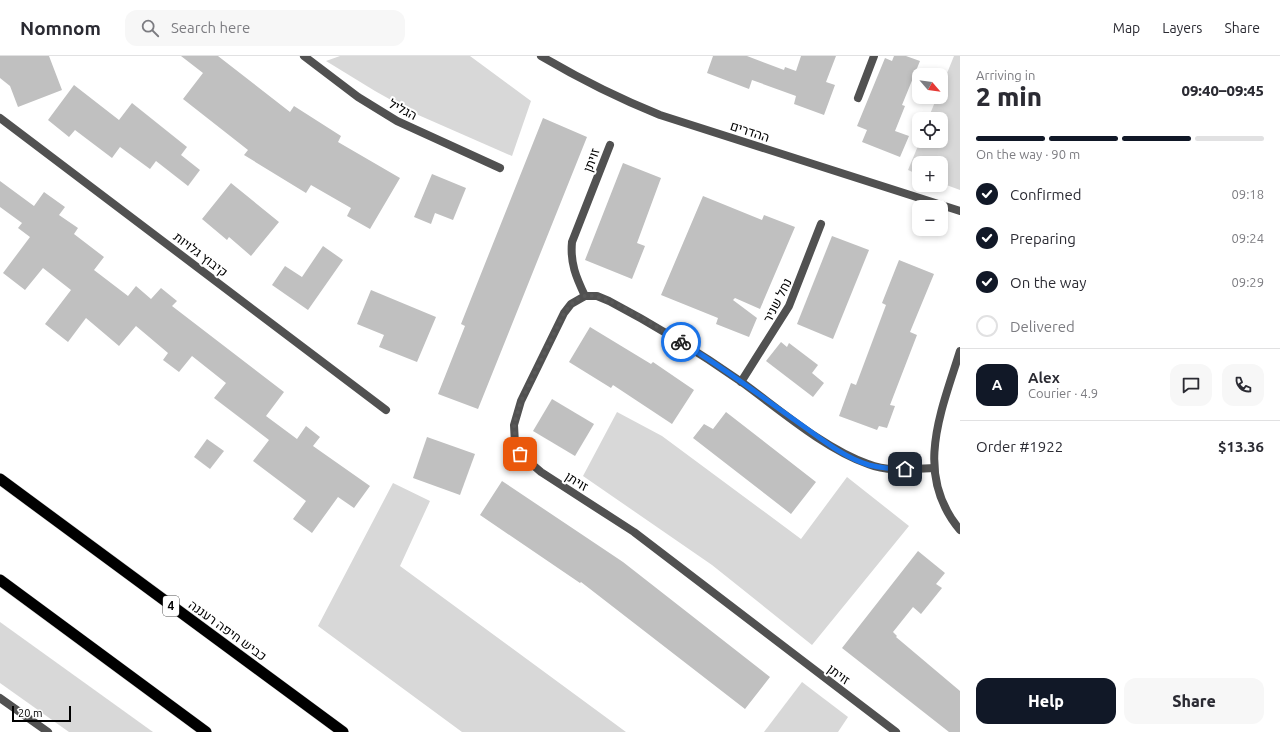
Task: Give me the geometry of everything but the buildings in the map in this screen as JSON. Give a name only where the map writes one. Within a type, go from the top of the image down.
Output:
[{"type":"highway","name":"כביש חיפה רעננה","points":[[0,479],[343,732]]},
{"type":"highway","points":[[0,580],[206,732]]},
{"type":"street","name":"הגליל","points":[[304,56],[358,97],[397,121],[500,168]]},
{"type":"street","name":"ההדרים","points":[[541,56],[575,77],[617,98],[660,115],[960,211]]},
{"type":"street","points":[[858,98],[874,56]]},
{"type":"street","name":"קיבוץ גלויות","points":[[0,118],[386,410]]},
{"type":"street","name":"זויתן","points":[[610,145],[572,242],[571,256],[575,275],[585,296],[570,304],[564,313],[521,401],[514,425],[516,444],[520,454],[541,472],[634,532],[896,732]]},
{"type":"street","name":"נחל שניר","points":[[741,382],[789,306],[822,224]]},
{"type":"street","points":[[585,296],[603,298],[629,311],[701,354],[826,442],[869,465],[888,469],[934,468]]},
{"type":"street","points":[[960,351],[940,416],[934,443],[936,486],[944,506],[960,530]]},
{"type":"street","points":[[0,698],[48,732]]},
{"type":"shaded area","points":[[340,56],[470,56],[531,101],[512,156],[416,114],[326,61]]},
{"type":"shaded area","points":[[954,56],[960,56],[960,190],[948,186],[948,156],[914,156],[917,148],[948,148],[948,112],[931,112],[934,104],[948,104],[948,71]]},
{"type":"shaded area","points":[[912,160],[912,172],[908,170]]},
{"type":"shaded area","points":[[617,412],[662,436],[801,539],[847,477],[909,526],[812,645],[712,565],[583,476]]},
{"type":"shaded area","points":[[393,483],[430,501],[400,566],[626,732],[462,732],[318,626]]},
{"type":"shaded area","points":[[0,622],[153,732],[69,732],[0,683]]},
{"type":"shaded area","points":[[802,682],[848,717],[838,732],[764,732]]},
{"type":"way so far","points":[[520,454],[516,444],[514,425],[521,401],[564,313],[570,304],[585,296],[597,296],[629,311],[681,342]]},
{"type":"route","points":[[681,342],[701,354],[826,442],[850,456],[869,465],[888,469],[905,469]]}]
